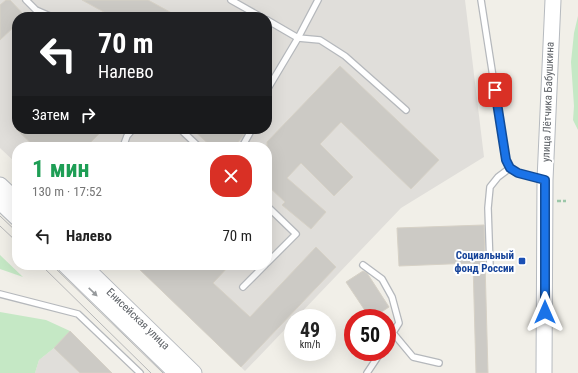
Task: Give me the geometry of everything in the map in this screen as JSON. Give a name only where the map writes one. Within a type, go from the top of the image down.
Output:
[{"type":"main road","name":"улица Лётчика Бабушкина","points":[[544,373],[545,180],[553,0]]},
{"type":"main road","points":[[0,185],[12,196]]},
{"type":"main road","points":[[0,202],[12,213]]},
{"type":"main road","name":"Енисейская улица","points":[[70,270],[176,373]]},
{"type":"main road","name":"Енисейская улица","points":[[88,270],[194,373]]},
{"type":"lane","points":[[26,0],[36,10],[41,12]]},
{"type":"lane","points":[[231,0],[252,12]]},
{"type":"lane","points":[[272,82],[298,38],[318,0]]},
{"type":"lane","points":[[481,0],[506,160],[510,168],[518,173],[545,180]]},
{"type":"lane","points":[[272,23],[298,38],[320,40],[345,56],[406,110]]},
{"type":"lane","points":[[186,134],[194,142]]},
{"type":"lane","points":[[490,267],[488,208],[490,187],[498,177],[510,168]]},
{"type":"lane","points":[[272,211],[296,234],[272,258]]},
{"type":"lane","points":[[363,265],[382,280],[392,296],[395,309]]},
{"type":"lane","points":[[243,287],[260,270]]},
{"type":"lane","points":[[0,294],[78,314],[140,373]]},
{"type":"lane","points":[[396,311],[399,323],[396,328]]},
{"type":"lane","points":[[396,337],[413,357],[439,364]]},
{"type":"lane","points":[[367,373],[375,361]]},
{"type":"shaded area","points":[[0,0],[465,0],[484,157],[401,208],[305,309],[284,309],[284,330],[245,371],[140,270],[272,270],[272,142],[12,142],[12,159],[0,148]]},
{"type":"shaded area","points":[[70,331],[112,373],[35,373],[39,360],[54,348]]},
{"type":"green space","points":[[578,16],[578,130],[573,120],[574,106],[571,62],[574,33]]},
{"type":"green space","points":[[0,255],[12,266],[12,270],[16,270],[23,277],[0,269]]},
{"type":"green space","points":[[0,312],[46,320],[70,331],[54,348],[39,360],[35,373],[0,373]]},
{"type":"building","points":[[6,0],[10,0],[21,12],[12,12],[12,29],[0,40],[0,5]]},
{"type":"building","points":[[82,0],[148,0],[170,12],[104,12]]},
{"type":"building","points":[[340,66],[439,160],[411,189],[341,122],[320,144],[353,177],[334,196],[301,163],[287,178],[326,212],[311,229],[282,205],[285,202],[272,190],[272,142],[267,142]]},
{"type":"building","points":[[21,134],[99,134],[91,142],[30,142]]},
{"type":"building","points":[[198,134],[244,134],[238,142],[206,142]]},
{"type":"building","points":[[484,225],[488,373],[476,373],[473,263],[399,266],[397,228]]},
{"type":"building","points":[[316,247],[336,267],[296,309],[284,309],[284,322],[241,367],[140,270],[225,270],[213,283],[250,317]]},
{"type":"building","points":[[363,271],[367,273],[389,307],[386,309],[364,309],[346,282]]},
{"type":"building","points":[[70,331],[112,373],[80,373],[54,348]]},
{"type":"tram line","points":[[0,216],[12,227]]},
{"type":"tram line","points":[[0,226],[12,237]]},
{"type":"tram line","points":[[46,270],[151,373]]},
{"type":"tram line","points":[[57,270],[163,373]]},
{"type":"place","name":"Социальный фонд России","points":[[522,261]]},
{"type":"route","points":[[495,90],[506,160],[510,168],[518,173],[545,180],[545,312]]}]
